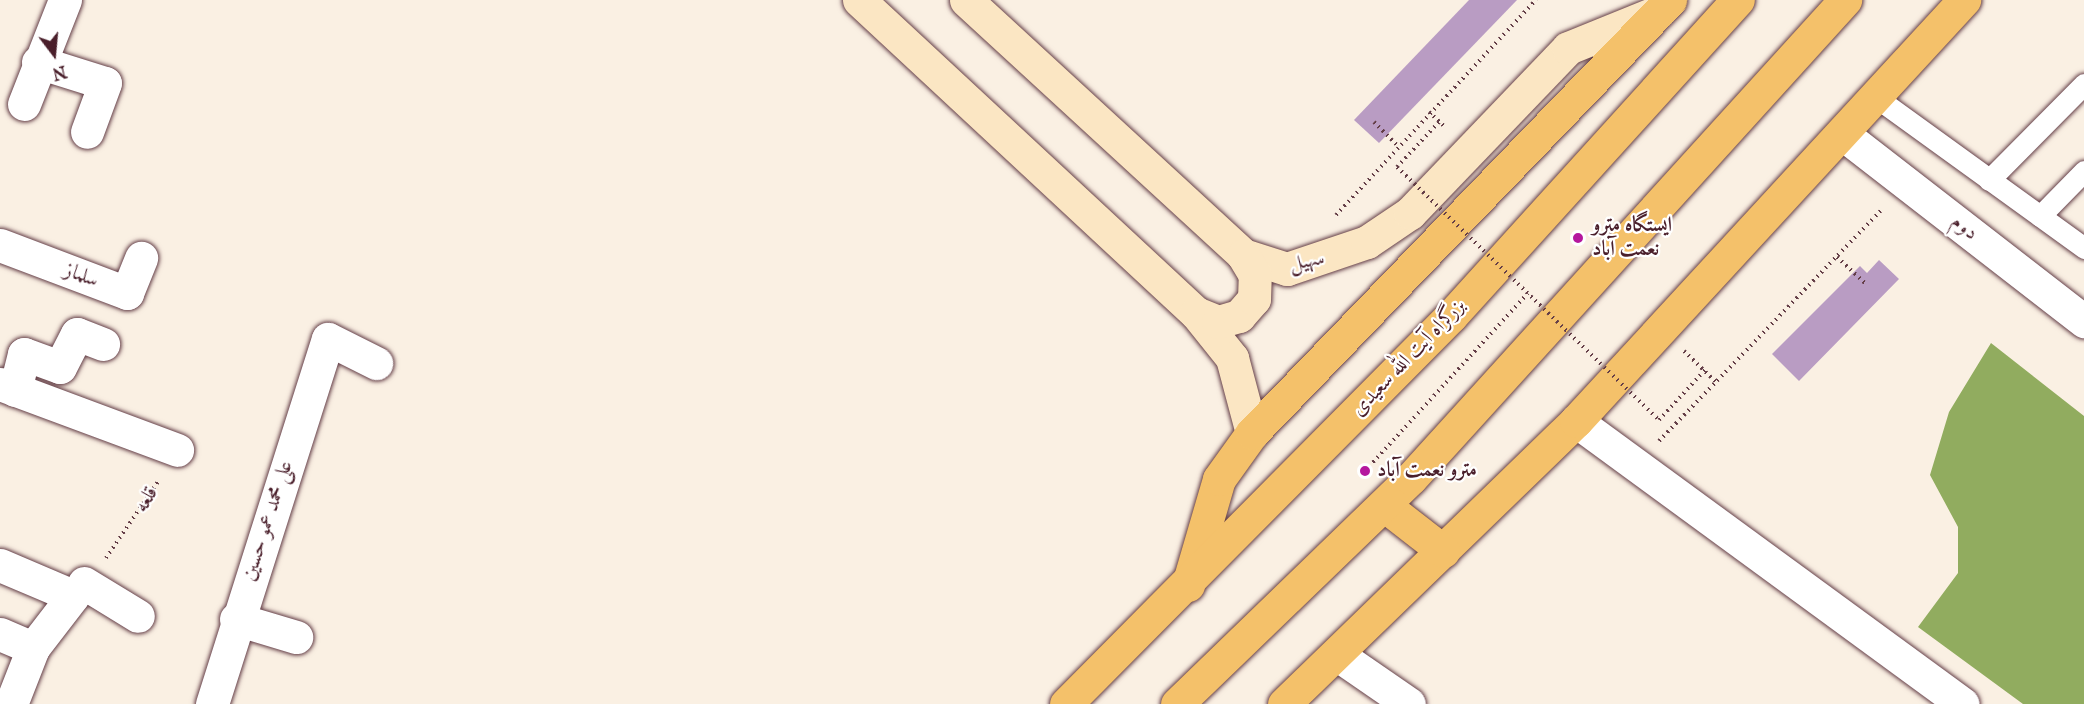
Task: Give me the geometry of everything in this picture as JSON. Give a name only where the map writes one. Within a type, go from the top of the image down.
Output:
[{"type":"main road","points":[[859,0],[1196,313],[1233,358],[1252,433]]},
{"type":"main road","name":"سهیل","points":[[966,0],[1243,255],[1287,269],[1367,242],[1410,213],[1568,48],[1665,6]]},
{"type":"main road","name":"بزرگراه آیت الله سعیدی","points":[[1066,704],[1188,585],[1451,316],[1738,0]]},
{"type":"main road","points":[[1177,704],[1384,505],[1845,0]]},
{"type":"main road","points":[[1284,704],[1338,655],[1576,421],[1844,135],[1964,0]]},
{"type":"main road","points":[[1188,585],[1219,478],[1252,433],[1665,6]]},
{"type":"main road","points":[[1196,313],[1218,322],[1239,316],[1254,299],[1256,275],[1243,255]]},
{"type":"main road","points":[[1384,505],[1443,552]]},
{"type":"street","points":[[24,104],[38,62],[65,0]]},
{"type":"street","points":[[38,62],[105,83],[87,132]]},
{"type":"street","name":"دوم","points":[[1844,135],[2084,321]]},
{"type":"street","name":"سلماز","points":[[0,245],[127,293],[141,258]]},
{"type":"street","points":[[103,344],[77,334],[60,367],[12,349],[7,387],[177,450]]},
{"type":"street","name":"علی محمد عمو حسین","points":[[212,704],[236,619],[328,339],[375,363]]},
{"type":"street","points":[[1576,421],[1963,704]]},
{"type":"street","points":[[0,565],[78,589],[138,616]]},
{"type":"street","points":[[11,704],[33,648],[78,589]]},
{"type":"street","points":[[236,619],[296,637]]},
{"type":"street","points":[[0,634],[33,648]]},
{"type":"street","points":[[1309,704],[1338,655],[1409,704]]},
{"type":"lane","points":[[1989,180],[2084,84]]},
{"type":"lane","points":[[1877,99],[2084,248]]},
{"type":"lane","points":[[2040,216],[2084,171]]},
{"type":"path","points":[[1327,225],[1536,0]]},
{"type":"path","points":[[1374,122],[1398,146]]},
{"type":"path","points":[[1439,122],[1397,167],[1659,420],[1705,370]]},
{"type":"path","points":[[1635,465],[1907,184]]},
{"type":"path","points":[[1837,257],[1867,285]]},
{"type":"path","points":[[1365,471],[1528,293]]},
{"type":"path","points":[[1662,330],[1716,382]]},
{"type":"path","name":"قلعه","points":[[78,589],[126,535],[177,450]]},
{"type":"green space","points":[[1991,343],[2084,416],[2084,704],[2023,704],[1918,627],[1958,573],[1958,527],[1930,475],[1949,412]]},
{"type":"building","points":[[1469,0],[1517,0],[1379,143],[1354,120]]},
{"type":"building","points":[[1879,260],[1899,279],[1799,381],[1772,354],[1860,266],[1867,273]]},
{"type":"place","name":"ایستگاه مترو نعمت آباد","points":[[1578,238]]},
{"type":"place","name":"مترو نعمت آباد","points":[[1365,471]]}]
